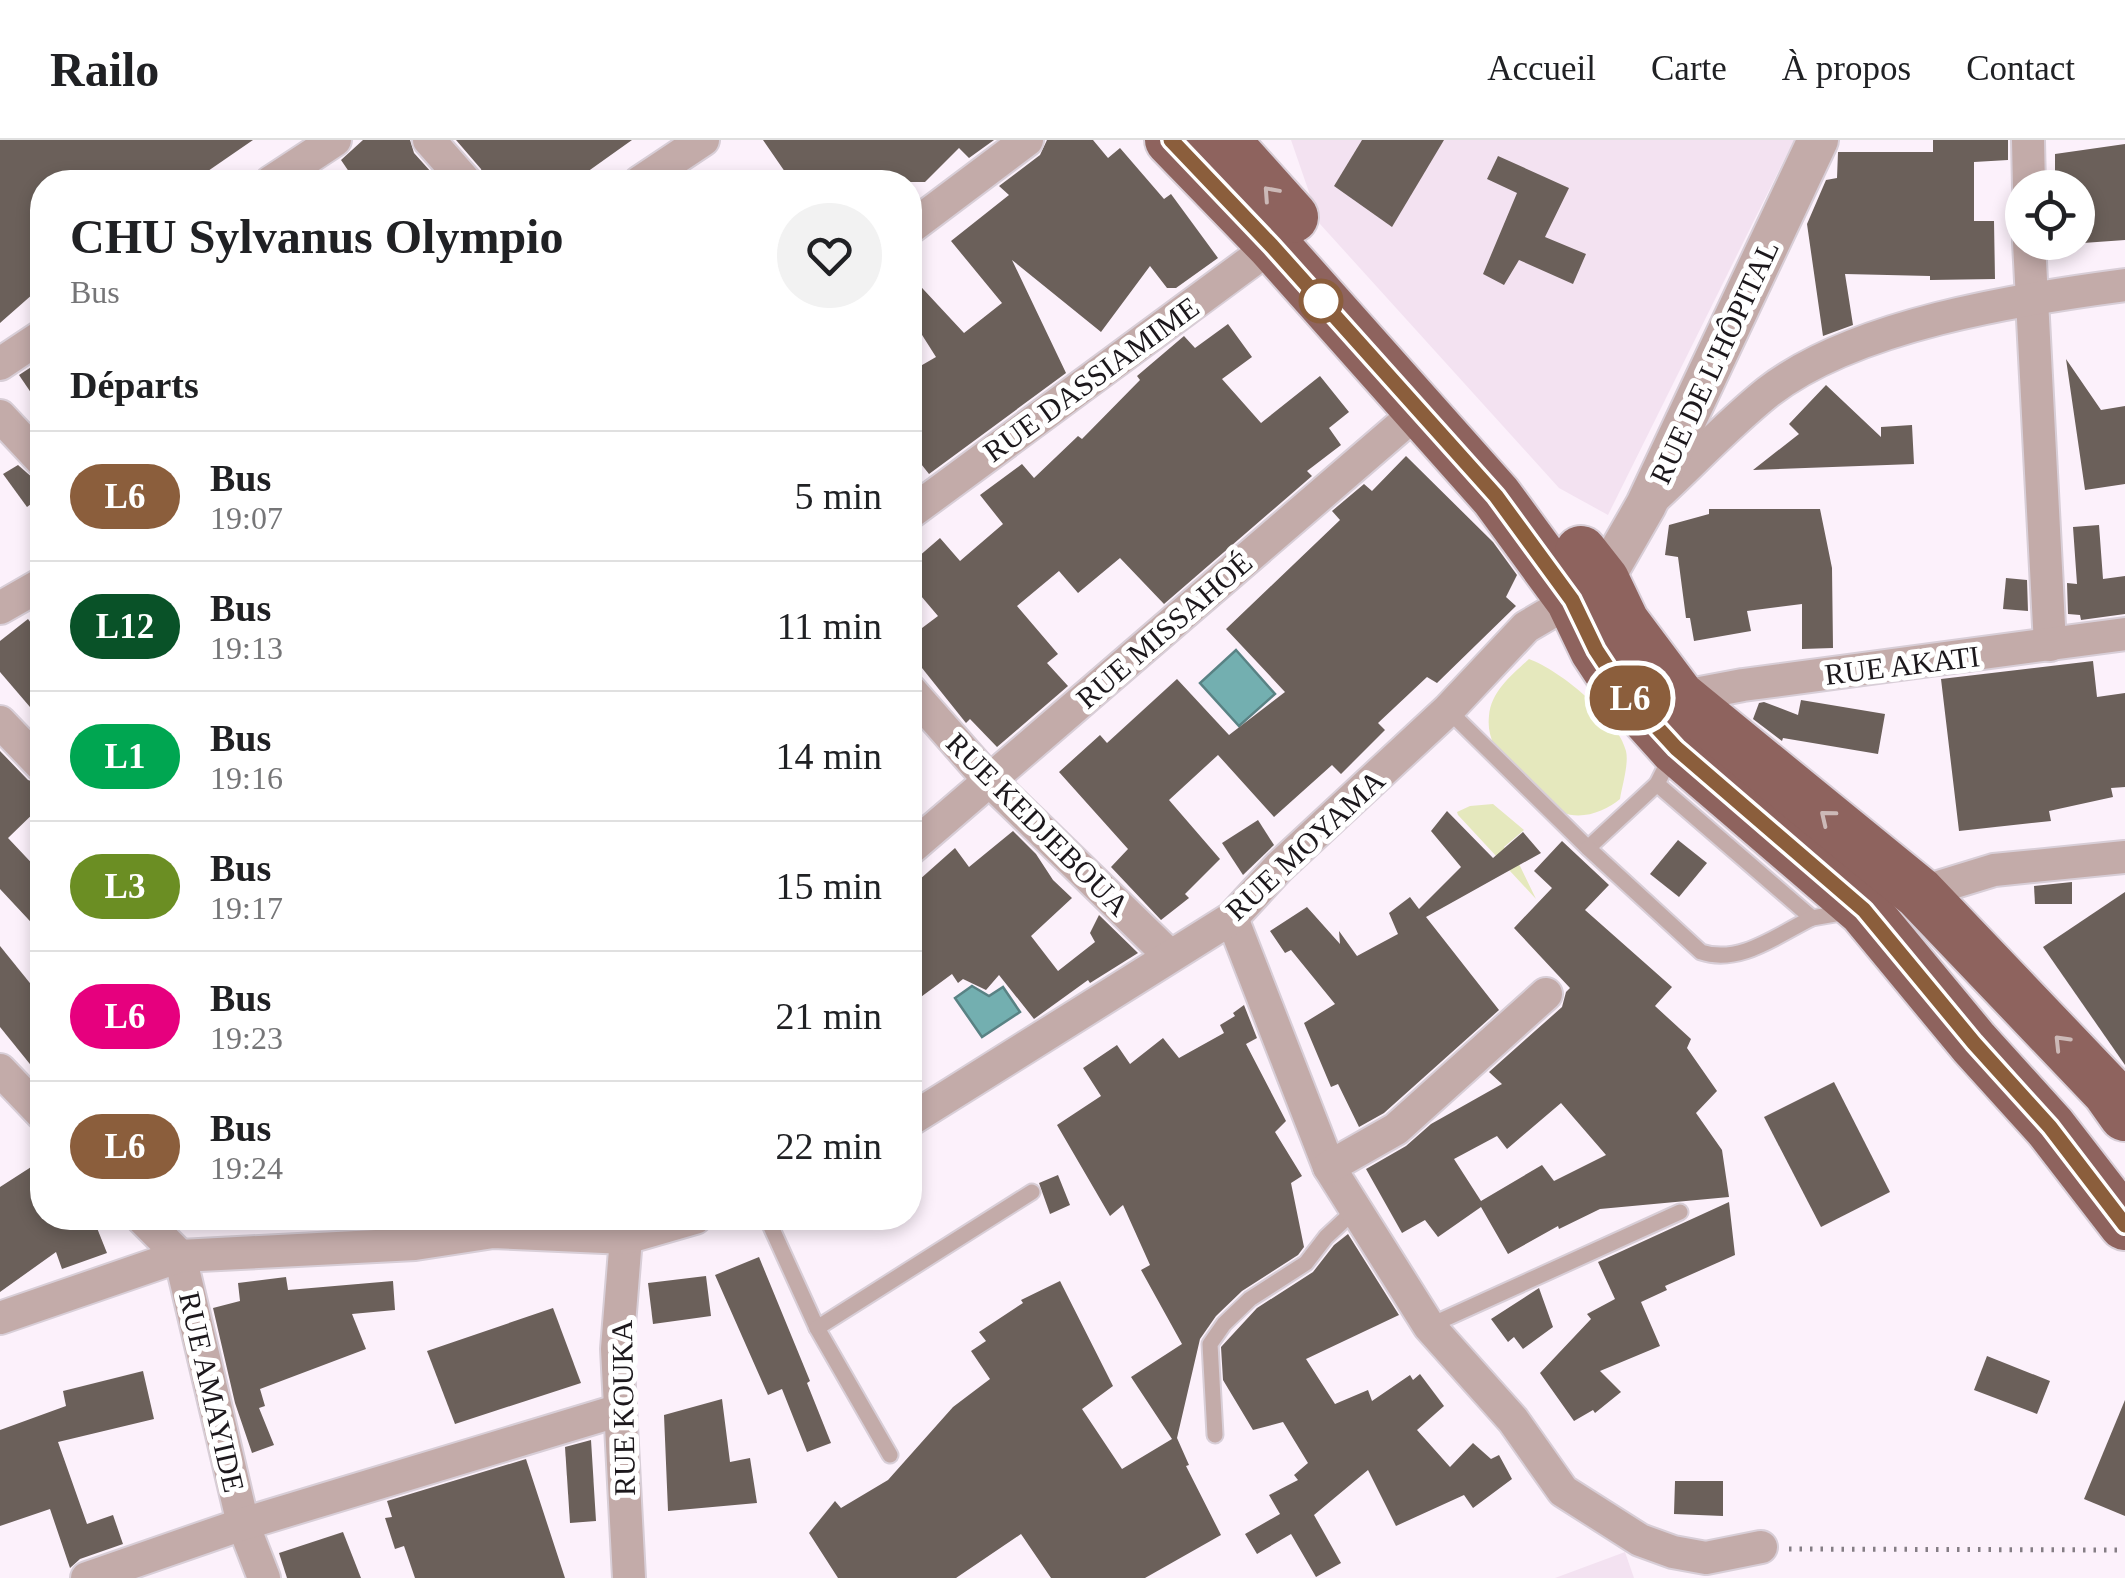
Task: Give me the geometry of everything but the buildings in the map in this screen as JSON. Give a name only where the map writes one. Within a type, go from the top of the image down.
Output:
[{"type":"highway","points":[[1171,140],[1272,246],[1496,496],[1623,622],[1679,697],[1919,892],[2108,1092],[2125,1115]]},
{"type":"highway","points":[[1223,140],[1521,475],[1588,590],[1596,650],[1666,766],[1864,910],[1974,1043],[2050,1127],[2125,1224]]},
{"type":"street","points":[[289,170],[334,140]]},
{"type":"street","points":[[429,140],[455,170]]},
{"type":"street","points":[[658,170],[703,140]]},
{"type":"street","points":[[922,219],[1027,140]]},
{"type":"street","name":"RUE DE L'HÔPITAL","points":[[1588,590],[1646,505],[1818,140]]},
{"type":"street","points":[[2028,140],[2028,170]]},
{"type":"street","name":"RUE DASSIAMIME","points":[[922,504],[1272,246]]},
{"type":"street","points":[[2030,260],[2050,646]]},
{"type":"street","points":[[1646,505],[1768,393],[1804,368],[1889,334],[2030,297],[2125,284]]},
{"type":"street","points":[[0,364],[30,344]]},
{"type":"street","name":"RUE MISSAHOÉ","points":[[922,839],[1418,411]]},
{"type":"street","points":[[0,416],[30,448]]},
{"type":"street","name":"RUE MOYAMA","points":[[922,1112],[1232,918],[1279,868],[1448,710],[1526,627],[1588,590]]},
{"type":"street","points":[[0,608],[30,591]]},
{"type":"street","name":"RUE AKATI","points":[[1679,697],[1742,685],[2125,634]]},
{"type":"street","name":"RUE KEDJEBOUA","points":[[922,704],[989,780],[1170,956]]},
{"type":"street","points":[[0,722],[30,753]]},
{"type":"street","points":[[1919,892],[1994,870],[2125,857]]},
{"type":"street","points":[[1232,918],[1328,1167],[1429,1326],[1512,1420],[1563,1491],[1640,1540],[1674,1552],[1706,1558],[1761,1547]]},
{"type":"street","points":[[1328,1167],[1396,1128],[1546,994]]},
{"type":"street","points":[[0,1070],[30,1101]]},
{"type":"street","name":"RUE AMAYIDE","points":[[154,1230],[180,1256],[243,1524],[264,1578]]},
{"type":"street","points":[[0,1318],[180,1256],[415,1244],[467,1230]]},
{"type":"street","points":[[539,1230],[626,1238],[654,1230]]},
{"type":"street","name":"RUE KOUKA","points":[[626,1238],[617,1348],[628,1578]]},
{"type":"street","points":[[87,1578],[243,1524],[620,1410]]},
{"type":"lane","points":[[1448,710],[1701,952],[1736,956],[1812,918],[1864,910]]},
{"type":"lane","points":[[1588,848],[1666,766],[1812,918]]},
{"type":"lane","points":[[816,1328],[1032,1192]]},
{"type":"lane","points":[[1215,1436],[1210,1344],[1250,1299],[1306,1263],[1355,1210]]},
{"type":"lane","points":[[1429,1326],[1680,1212]]},
{"type":"lane","points":[[773,1230],[816,1328],[890,1455]]},
{"type":"path","points":[[1761,1547],[2125,1550]]},
{"type":"shaded area","points":[[1291,140],[1794,140],[1608,515],[1559,488],[1320,224]]},
{"type":"shaded area","points":[[1625,1552],[1634,1578],[1555,1578]]},
{"type":"green space","points":[[1529,659],[1556,673],[1586,697],[1621,738],[1627,756],[1625,775],[1620,799],[1608,807],[1585,815],[1562,812],[1497,750],[1489,728],[1491,707],[1503,684]]},
{"type":"green space","points":[[1493,804],[1524,830],[1504,847],[1520,866],[1536,899],[1457,812],[1470,806]]},
{"type":"water","points":[[1236,650],[1275,694],[1239,726],[1200,683]]},
{"type":"water","points":[[972,986],[989,996],[1003,987],[1020,1012],[982,1037],[955,998]]},
{"type":"bus line","name":"L6","points":[[1171,140],[1272,246],[1496,496],[1572,600],[1596,650],[1621,688],[1676,748],[1864,910],[1974,1043],[2050,1127],[2125,1225]]}]
